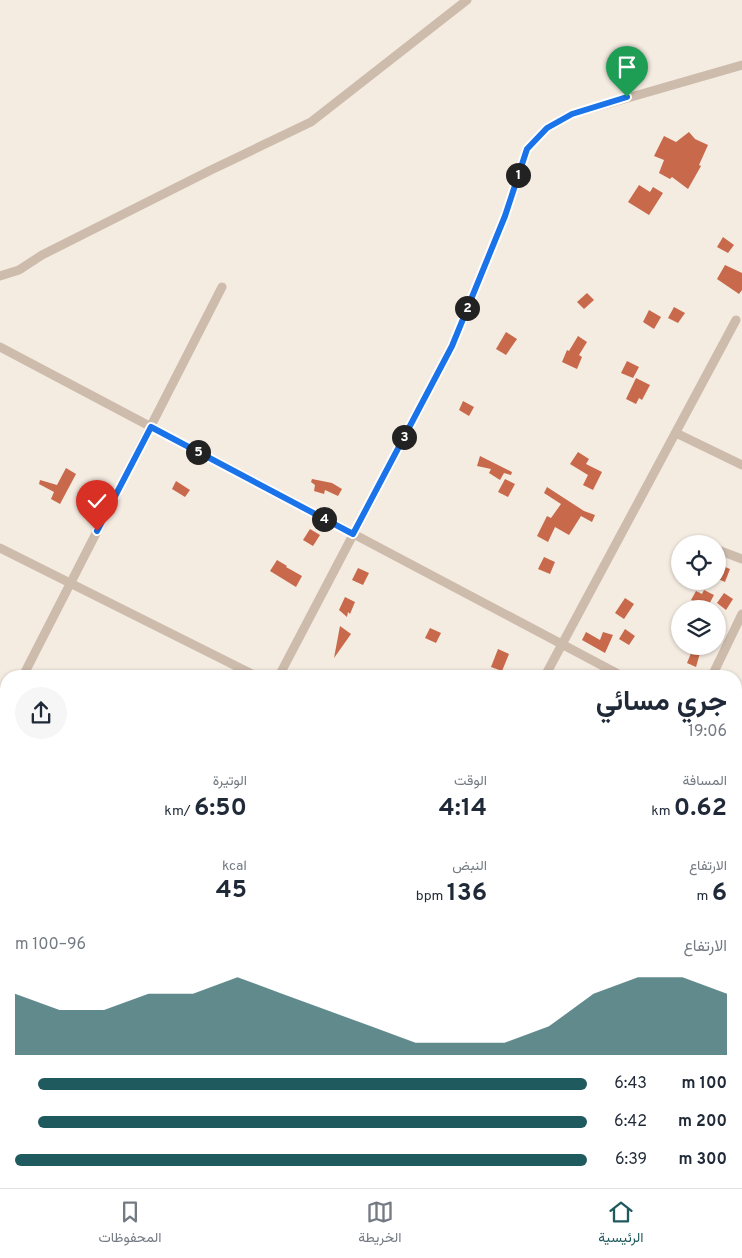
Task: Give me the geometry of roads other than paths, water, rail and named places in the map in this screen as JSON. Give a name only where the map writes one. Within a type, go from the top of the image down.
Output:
[{"type":"street","points":[[0,276],[19,270],[42,255],[202,174],[311,122],[467,0]]},
{"type":"street","points":[[282,670],[452,346],[505,216],[527,149],[547,128],[572,114],[742,65]]},
{"type":"street","points":[[26,670],[222,288]]},
{"type":"street","points":[[548,670],[736,320]]},
{"type":"street","points":[[0,347],[610,670]]},
{"type":"street","points":[[676,433],[742,465]]},
{"type":"street","points":[[0,548],[244,670]]},
{"type":"street","points":[[726,553],[742,559]]},
{"type":"street","points":[[715,670],[742,614]]}]
